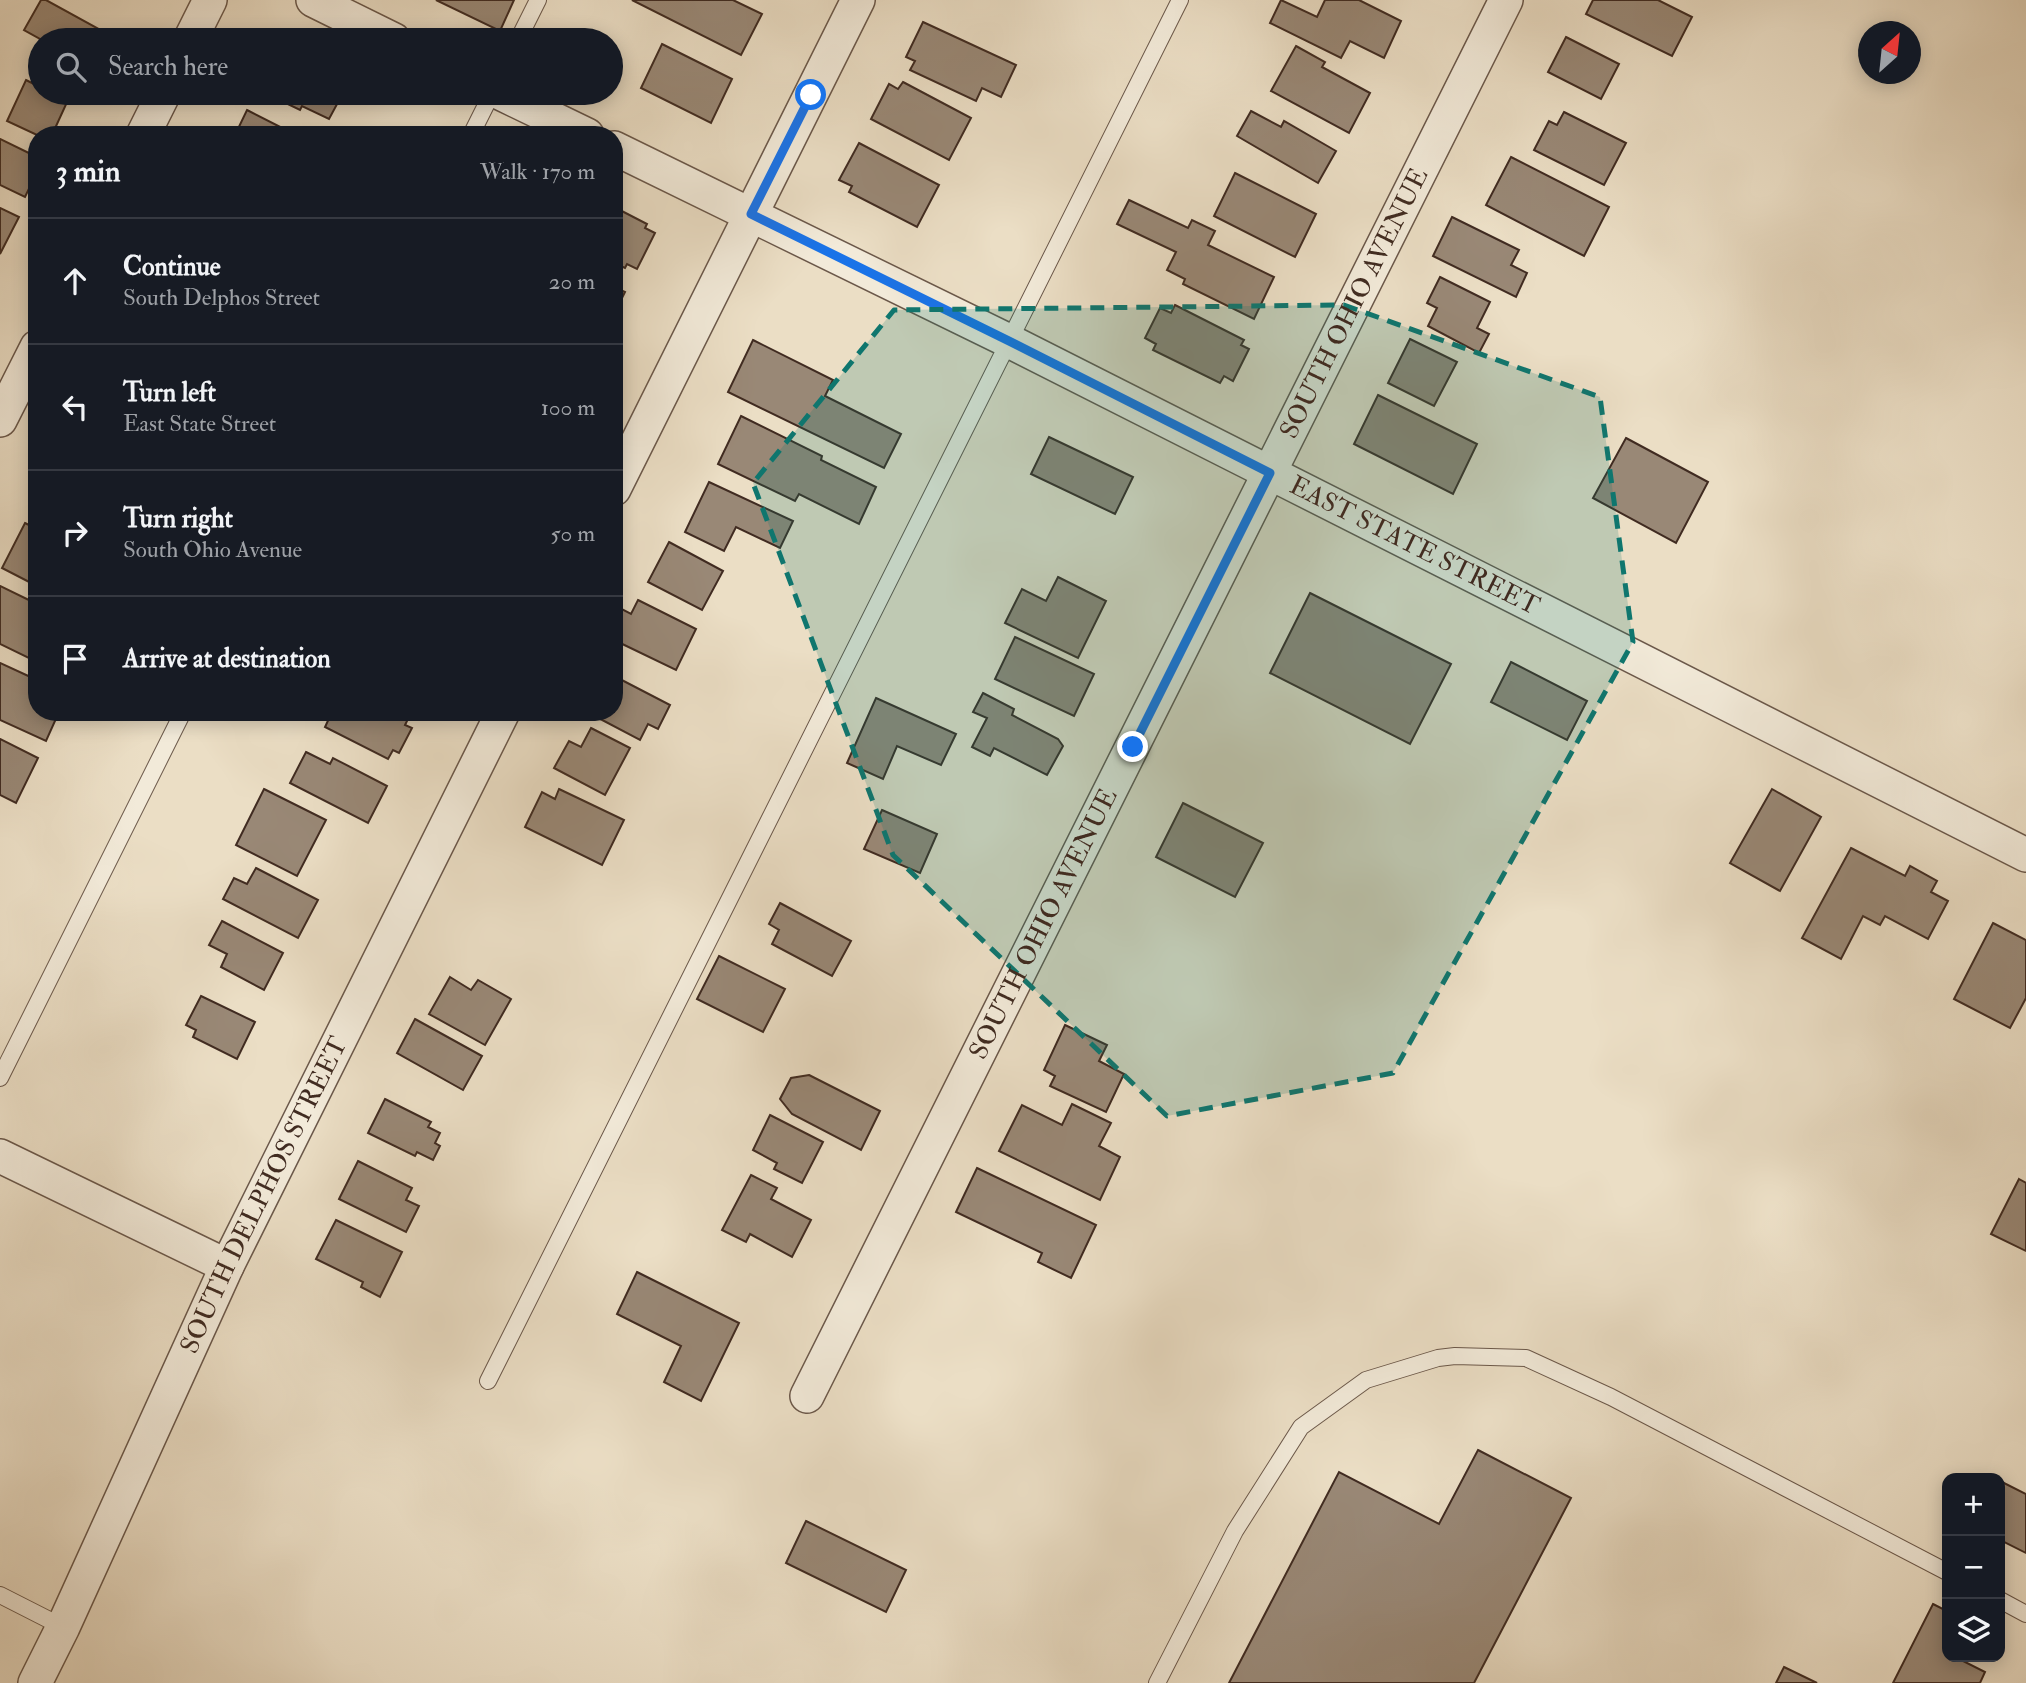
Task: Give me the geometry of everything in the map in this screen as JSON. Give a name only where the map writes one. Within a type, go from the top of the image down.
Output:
[{"type":"street","points":[[196,28],[210,0]]},
{"type":"street","points":[[313,0],[370,28]]},
{"type":"street","points":[[623,471],[858,0]]},
{"type":"street","name":"SOUTH OHIO AVENUE","points":[[807,1396],[1506,0]]},
{"type":"street","points":[[148,126],[158,105]]},
{"type":"street","points":[[525,105],[568,126]]},
{"type":"street","name":"EAST STATE STREET","points":[[623,152],[1009,341],[2026,855]]},
{"type":"street","points":[[0,421],[28,365]]},
{"type":"street","name":"SOUTH DELPHOS STREET","points":[[35,1683],[227,1266],[499,721]]},
{"type":"street","points":[[0,1156],[227,1266]]},
{"type":"lane","points":[[524,28],[538,0]]},
{"type":"lane","points":[[488,1381],[1180,0]]},
{"type":"lane","points":[[476,126],[486,105]]},
{"type":"lane","points":[[0,1078],[178,721]]},
{"type":"lane","points":[[1157,1683],[1236,1531],[1301,1427],[1366,1380],[1438,1358],[1526,1358],[1611,1397],[1942,1570]]},
{"type":"lane","points":[[0,1595],[63,1627]]},
{"type":"lane","points":[[2005,1603],[2026,1614]]},
{"type":"highlighted area","points":[[1344,305],[1600,397],[1633,642],[1393,1073],[1167,1116],[893,855],[753,483],[894,310]]},
{"type":"building","points":[[41,0],[46,0],[97,28],[28,28],[28,32],[24,30]]},
{"type":"building","points":[[436,0],[514,0],[501,28],[494,28]]},
{"type":"building","points":[[632,0],[733,0],[762,14],[741,55]]},
{"type":"building","points":[[1281,0],[1317,17],[1325,0],[1359,0],[1401,21],[1384,58],[1350,41],[1341,58],[1270,23]]},
{"type":"building","points":[[1593,0],[1658,0],[1692,17],[1672,56],[1586,14]]},
{"type":"building","points":[[923,22],[1016,65],[1001,97],[982,88],[976,101],[910,70],[915,61],[906,57]]},
{"type":"building","points":[[1566,37],[1619,64],[1601,99],[1548,72]]},
{"type":"building","points":[[662,44],[732,79],[711,123],[641,88]]},
{"type":"building","points":[[1296,46],[1325,62],[1322,67],[1370,93],[1349,133],[1271,91]]},
{"type":"building","points":[[26,80],[28,105],[66,105],[56,126],[28,126],[28,131],[7,121]]},
{"type":"building","points":[[903,82],[971,118],[949,160],[871,119],[889,84],[898,89]]},
{"type":"building","points":[[290,105],[337,105],[329,119],[302,106],[300,110]]},
{"type":"building","points":[[247,110],[278,126],[239,126]]},
{"type":"building","points":[[1251,111],[1281,127],[1284,121],[1336,151],[1318,183],[1237,136]]},
{"type":"building","points":[[1564,112],[1626,143],[1604,185],[1534,150],[1549,121],[1557,125]]},
{"type":"building","points":[[0,139],[28,153],[28,191],[25,197],[0,185]]},
{"type":"building","points":[[859,143],[939,185],[917,227],[849,192],[852,186],[839,180]]},
{"type":"building","points":[[1511,157],[1609,207],[1584,256],[1486,205]]},
{"type":"building","points":[[1235,173],[1316,214],[1295,257],[1214,216]]},
{"type":"building","points":[[1129,200],[1188,228],[1192,220],[1215,231],[1208,245],[1274,277],[1254,319],[1183,284],[1185,279],[1167,270],[1176,252],[1117,224]]},
{"type":"building","points":[[0,208],[19,217],[0,254]]},
{"type":"building","points":[[623,212],[647,224],[645,228],[655,233],[637,269],[627,264],[625,268]]},
{"type":"building","points":[[1452,217],[1519,250],[1511,265],[1527,273],[1516,297],[1433,256]]},
{"type":"building","points":[[1440,277],[1490,302],[1477,328],[1489,334],[1479,353],[1428,326],[1437,308],[1427,303]]},
{"type":"building","points":[[1175,305],[1244,340],[1241,345],[1249,349],[1233,381],[1224,376],[1220,383],[1153,350],[1156,344],[1145,338],[1160,308],[1171,313]]},
{"type":"building","points":[[1410,339],[1457,362],[1434,406],[1388,383]]},
{"type":"building","points":[[753,340],[833,380],[825,396],[901,434],[884,468],[728,392]]},
{"type":"building","points":[[1378,395],[1477,444],[1453,494],[1354,444]]},
{"type":"building","points":[[741,416],[822,456],[821,460],[876,487],[859,524],[799,494],[795,501],[718,464]]},
{"type":"building","points":[[1049,437],[1133,477],[1115,514],[1031,474]]},
{"type":"building","points":[[1626,438],[1708,482],[1676,543],[1593,498]]},
{"type":"building","points":[[709,482],[793,521],[780,548],[736,527],[724,551],[685,532]]},
{"type":"building","points":[[25,523],[28,524],[28,581],[2,568]]},
{"type":"building","points":[[669,542],[723,571],[702,610],[648,582]]},
{"type":"building","points":[[1058,577],[1106,601],[1078,658],[1005,623],[1022,589],[1046,601]]},
{"type":"building","points":[[0,586],[28,600],[28,658],[0,644]]},
{"type":"building","points":[[1310,593],[1451,664],[1410,744],[1270,673]]},
{"type":"building","points":[[638,600],[696,629],[676,670],[623,644],[623,610],[631,614]]},
{"type":"building","points":[[1015,637],[1094,674],[1074,716],[995,679]]},
{"type":"building","points":[[1511,662],[1587,701],[1567,740],[1491,702]]},
{"type":"building","points":[[0,663],[28,676],[28,721],[55,721],[46,741],[0,720]]},
{"type":"building","points":[[623,681],[670,705],[658,729],[648,724],[640,740],[604,721],[623,721]]},
{"type":"building","points":[[983,693],[1014,709],[1012,715],[1058,739],[1063,746],[1047,775],[994,748],[990,756],[972,747],[987,718],[973,712]]},
{"type":"building","points":[[876,698],[956,734],[941,765],[897,746],[883,779],[847,763]]},
{"type":"building","points":[[328,721],[407,721],[405,725],[412,728],[399,753],[393,750],[388,759],[325,727]]},
{"type":"building","points":[[591,728],[630,748],[605,795],[554,768],[569,741],[581,747]]},
{"type":"building","points":[[0,739],[38,758],[16,803],[0,795]]},
{"type":"building","points":[[306,752],[330,764],[333,758],[387,786],[368,823],[290,783]]},
{"type":"building","points":[[264,789],[326,820],[297,876],[236,845]]},
{"type":"building","points":[[559,789],[624,820],[602,865],[525,827],[542,792],[555,799]]},
{"type":"building","points":[[1772,789],[1821,817],[1780,891],[1730,863]]},
{"type":"building","points":[[1183,803],[1263,843],[1235,897],[1156,857]]},
{"type":"building","points":[[882,810],[937,834],[920,873],[864,849]]},
{"type":"building","points":[[1851,848],[1905,876],[1910,866],[1937,881],[1931,892],[1948,901],[1928,939],[1885,916],[1880,925],[1863,916],[1841,959],[1802,938]]},
{"type":"building","points":[[256,868],[318,900],[298,938],[223,899],[234,878],[247,884]]},
{"type":"building","points":[[780,903],[851,941],[832,976],[772,944],[779,930],[769,924]]},
{"type":"building","points":[[222,921],[283,953],[264,990],[221,967],[227,954],[209,945]]},
{"type":"building","points":[[1993,923],[2026,940],[2026,998],[2010,1028],[1954,999]]},
{"type":"building","points":[[719,956],[785,989],[763,1032],[697,999]]},
{"type":"building","points":[[450,977],[471,990],[478,980],[511,999],[485,1045],[429,1014]]},
{"type":"building","points":[[201,996],[255,1022],[237,1059],[193,1037],[196,1030],[186,1025]]},
{"type":"building","points":[[415,1019],[482,1056],[463,1090],[397,1053]]},
{"type":"building","points":[[1065,1025],[1107,1045],[1099,1061],[1124,1074],[1106,1112],[1050,1086],[1055,1076],[1044,1070]]},
{"type":"building","points":[[809,1075],[880,1111],[861,1150],[792,1114],[780,1099],[791,1078]]},
{"type":"building","points":[[385,1099],[431,1122],[428,1127],[440,1133],[435,1143],[440,1146],[433,1160],[417,1152],[415,1156],[368,1133]]},
{"type":"building","points":[[1072,1104],[1111,1123],[1099,1146],[1120,1157],[1100,1200],[999,1151],[1022,1105],[1062,1125]]},
{"type":"building","points":[[770,1115],[823,1142],[802,1183],[774,1169],[777,1163],[753,1150]]},
{"type":"building","points":[[358,1161],[412,1188],[406,1200],[419,1206],[406,1232],[339,1199]]},
{"type":"building","points":[[977,1168],[1096,1225],[1071,1278],[1038,1262],[1042,1253],[956,1212]]},
{"type":"building","points":[[751,1175],[777,1188],[771,1199],[811,1220],[792,1257],[750,1234],[746,1242],[722,1230]]},
{"type":"building","points":[[2019,1179],[2026,1183],[2026,1251],[1991,1234]]},
{"type":"building","points":[[336,1220],[402,1252],[380,1297],[361,1287],[363,1282],[316,1259]]},
{"type":"building","points":[[637,1272],[739,1323],[701,1401],[664,1382],[681,1346],[617,1314]]},
{"type":"building","points":[[1478,1450],[1571,1498],[1474,1683],[1229,1683],[1339,1472],[1439,1524]]},
{"type":"building","points":[[2005,1484],[2026,1494],[2026,1553],[2005,1542]]},
{"type":"building","points":[[806,1521],[906,1570],[886,1612],[786,1563]]},
{"type":"building","points":[[1933,1604],[1942,1608],[1942,1662],[1965,1662],[1985,1672],[1980,1683],[1893,1683]]},
{"type":"building","points":[[1784,1667],[1817,1683],[1776,1683]]},
{"type":"route","points":[[811,95],[751,214],[1270,473],[1133,747]]}]
